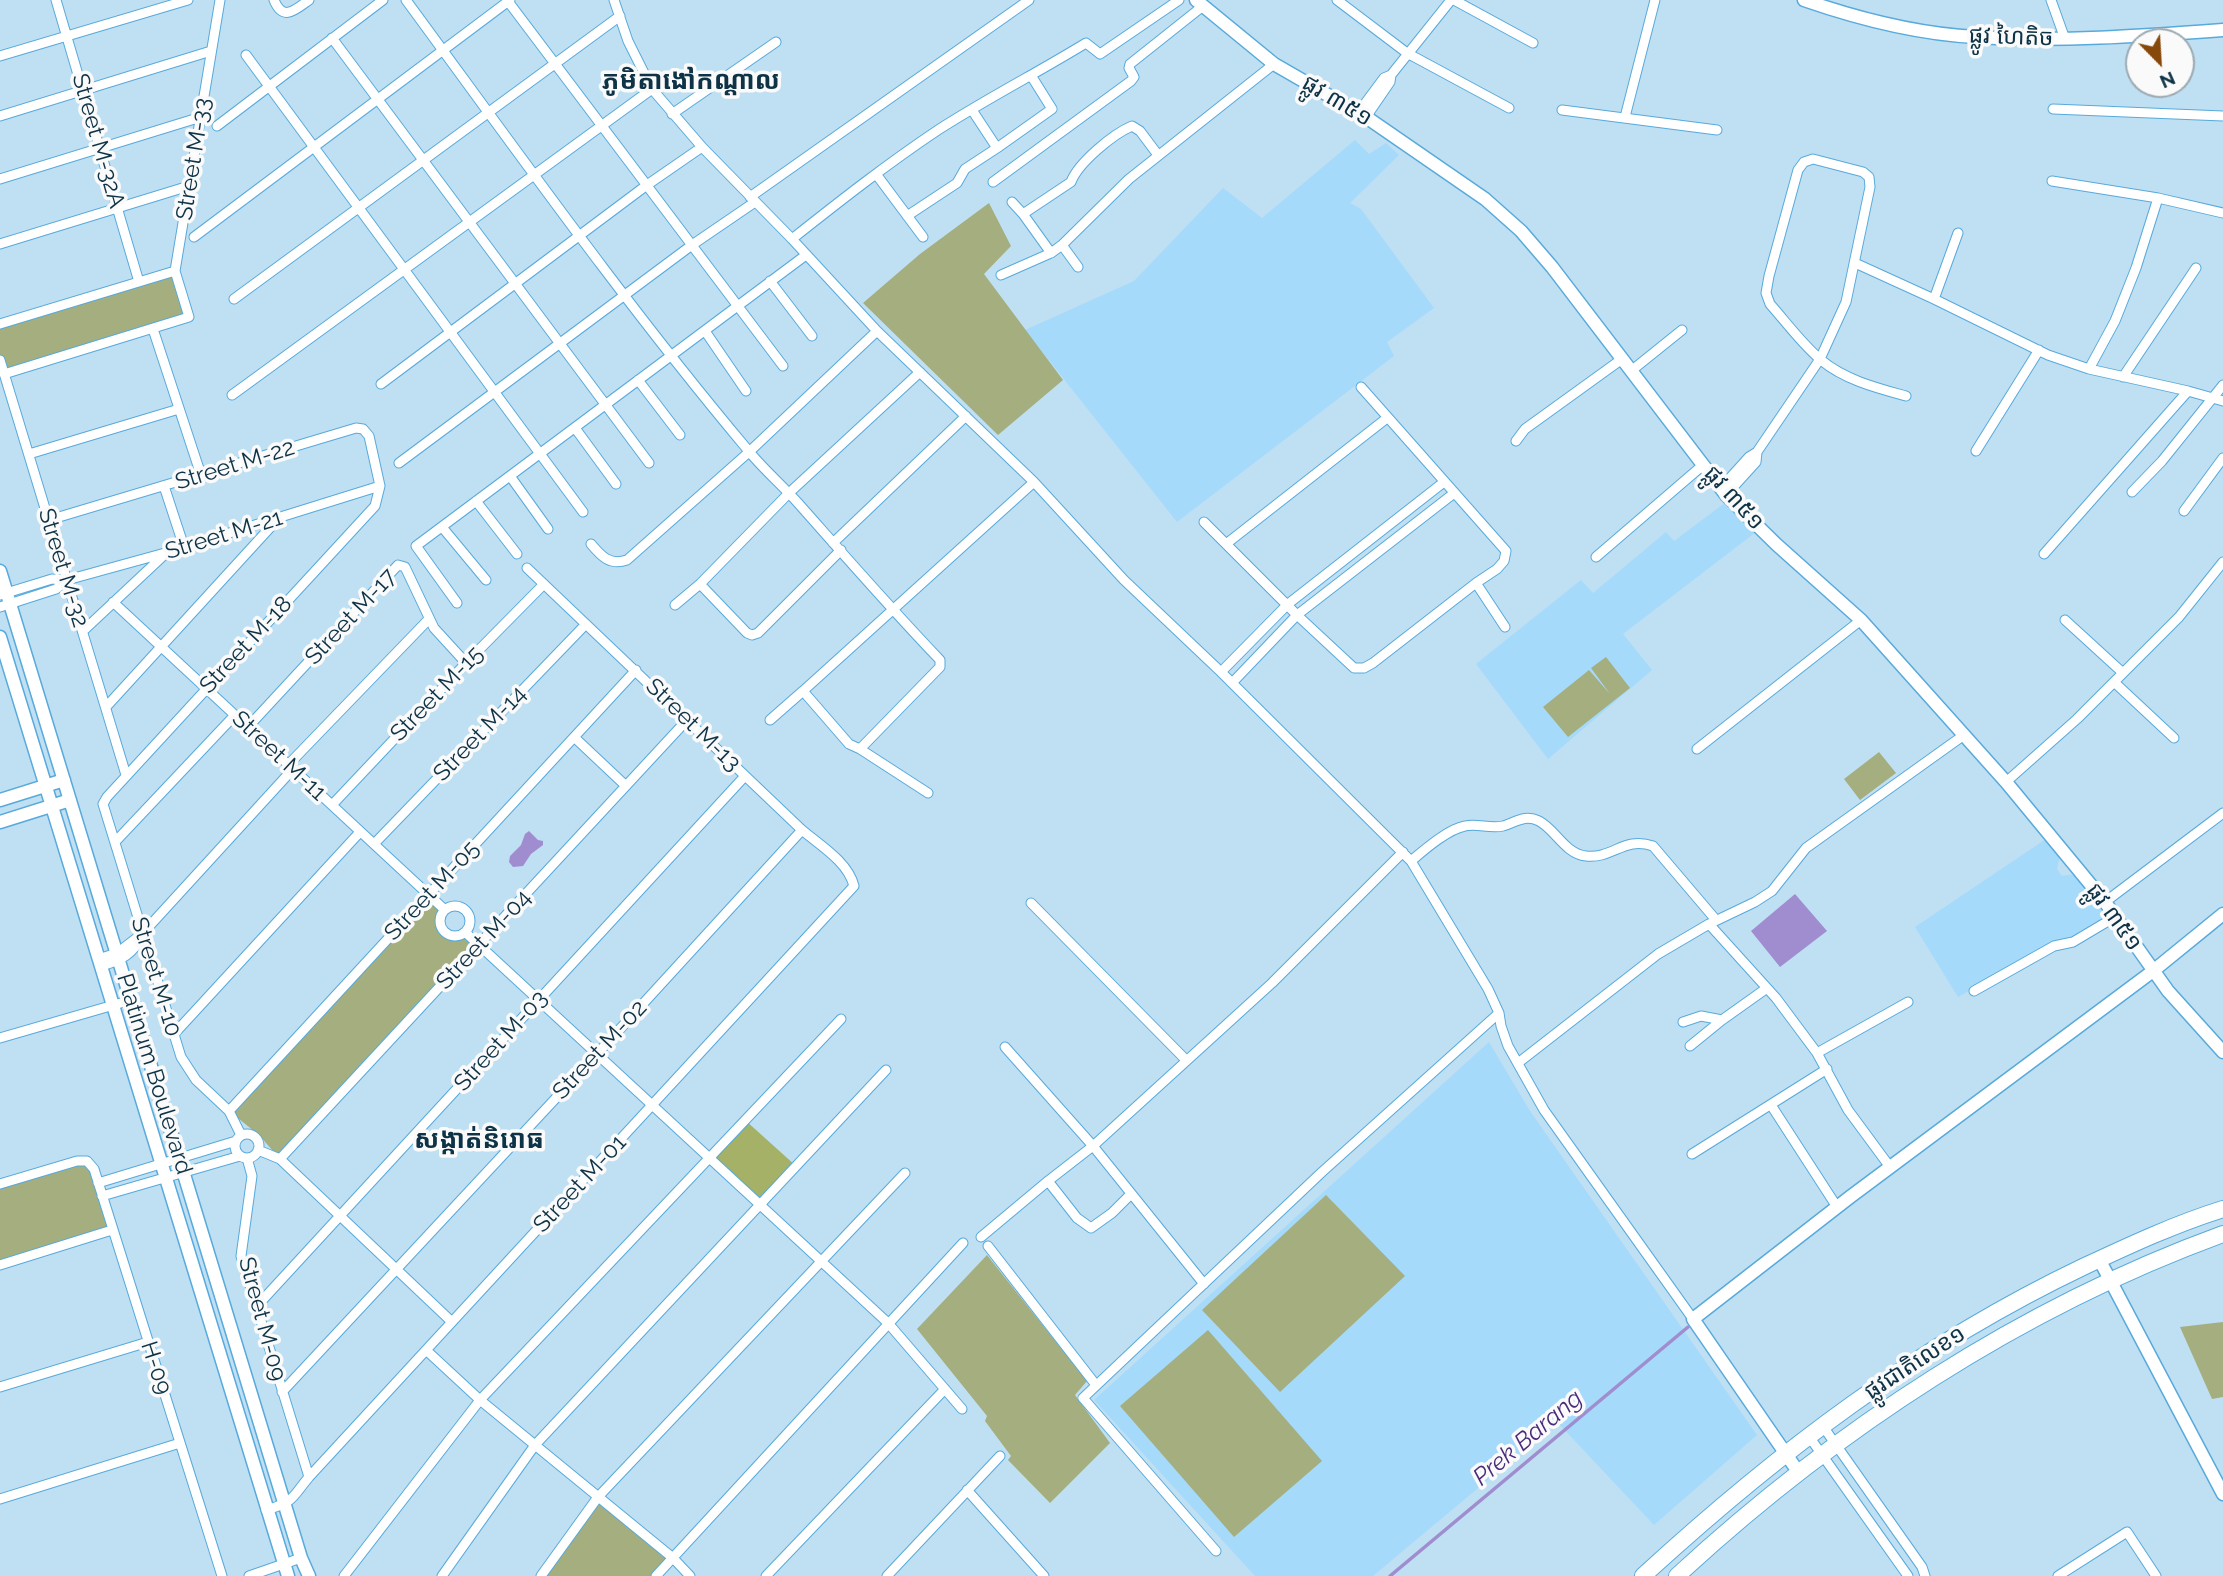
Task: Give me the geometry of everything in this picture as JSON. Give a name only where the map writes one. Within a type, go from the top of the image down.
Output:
[{"type":"highway","name":"ផ្លូវជាតិលេខ១","points":[[1643,1576],[1808,1435],[1942,1344],[2014,1302],[2099,1259],[2169,1228],[2223,1209]]},
{"type":"highway","name":"ផ្លូវជាតិលេខ១","points":[[1678,1576],[1749,1513],[1837,1444],[1956,1364],[2025,1323],[2110,1281],[2169,1254],[2223,1234]]},
{"type":"highway","points":[[1942,1344],[1956,1364]]},
{"type":"street","name":"Street M-32A","points":[[56,0],[139,282]]},
{"type":"street","points":[[0,56],[162,4],[188,0]]},
{"type":"street","name":"Street M-33","points":[[153,329],[189,317],[175,271],[220,0]]},
{"type":"street","points":[[274,0],[278,9],[285,13],[292,12],[309,0]]},
{"type":"street","points":[[217,126],[383,0]]},
{"type":"street","points":[[406,0],[671,356],[749,452],[941,663],[860,749]]},
{"type":"street","points":[[194,237],[508,0],[783,366]]},
{"type":"street","points":[[614,0],[628,41],[652,89],[702,147],[877,331],[1034,482],[1124,580],[1221,672],[1411,861],[1488,989],[1500,1013],[1504,1036],[1544,1110],[1799,1473]]},
{"type":"street","points":[[399,463],[752,199],[1029,0]]},
{"type":"street","points":[[792,239],[876,174],[972,110],[1086,43],[1100,54],[1179,0]]},
{"type":"street","points":[[1336,0],[1407,53],[1509,108]]},
{"type":"street","points":[[1362,115],[1390,82],[1391,75],[1407,53],[1452,0],[1533,43]]},
{"type":"street","points":[[1625,117],[1655,0]]},
{"type":"street","name":"ផ្លូវ ហៃតិច","points":[[1804,0],[1890,25],[1974,37],[2064,39],[2223,30]]},
{"type":"street","points":[[2051,0],[2064,39]]},
{"type":"street","points":[[993,182],[1131,81],[1134,77],[1129,68],[1130,64],[1200,3]]},
{"type":"street","name":"ផ្លូវ ៣៥១","points":[[1200,3],[1274,64],[1362,115],[1485,199],[1521,231],[1552,267],[1724,491],[1776,544],[1861,620],[2006,782],[2105,902],[2152,971],[2223,1052]]},
{"type":"street","points":[[234,299],[621,16]]},
{"type":"street","points":[[332,38],[649,463]]},
{"type":"street","points":[[672,114],[776,42]]},
{"type":"street","points":[[0,116],[211,51]]},
{"type":"street","points":[[246,55],[583,512]]},
{"type":"street","points":[[1001,275],[1051,253],[1129,179],[1274,64]]},
{"type":"street","points":[[907,216],[957,183],[965,169],[1052,109],[1032,77]]},
{"type":"street","points":[[232,395],[652,89]]},
{"type":"street","points":[[2053,109],[2223,116]]},
{"type":"street","points":[[972,110],[997,148]]},
{"type":"street","points":[[1562,110],[1717,130]]},
{"type":"street","points":[[0,179],[201,117]]},
{"type":"street","points":[[1023,214],[1070,182],[1082,165],[1124,130],[1132,127],[1140,131],[1158,155]]},
{"type":"street","points":[[381,384],[702,147]]},
{"type":"street","points":[[1724,491],[1756,462],[1757,452],[1820,359],[1846,302],[1870,187],[1869,177],[1863,172],[1813,159],[1804,162],[1798,170],[1766,293],[1770,304],[1820,359],[1836,371],[1868,385],[1906,396]]},
{"type":"street","points":[[876,174],[923,237]]},
{"type":"street","points":[[2052,181],[2158,198],[2223,213]]},
{"type":"street","points":[[0,244],[189,186]]},
{"type":"street","points":[[2090,369],[2115,321],[2136,268],[2158,198]]},
{"type":"street","points":[[1012,202],[1051,253]]},
{"type":"street","points":[[1934,299],[1958,233]]},
{"type":"street","points":[[1062,244],[1078,267]]},
{"type":"street","points":[[457,603],[416,546],[806,255]]},
{"type":"street","points":[[1855,263],[2039,350],[2090,369],[2219,399]]},
{"type":"street","points":[[2123,377],[2196,268]]},
{"type":"street","points":[[0,324],[175,271]]},
{"type":"street","points":[[771,281],[812,336]]},
{"type":"street","points":[[4,374],[153,329],[201,475]]},
{"type":"street","points":[[1631,371],[1682,330]]},
{"type":"street","points":[[705,331],[746,391]]},
{"type":"street","points":[[591,544],[604,559],[621,562],[627,560],[749,452],[877,331]]},
{"type":"street","points":[[1976,451],[2039,350]]},
{"type":"street","points":[[1516,441],[1525,429],[1622,359]]},
{"type":"street","name":"Street M-32","points":[[0,360],[126,775]]},
{"type":"street","points":[[675,605],[789,493],[920,372]]},
{"type":"street","points":[[638,380],[680,435]]},
{"type":"street","points":[[2132,492],[2219,399],[2223,385]]},
{"type":"street","points":[[1204,522],[1354,668],[1364,668],[1373,663],[1497,569],[1504,561],[1506,551],[1361,387]]},
{"type":"street","points":[[2044,554],[2188,391]]},
{"type":"street","points":[[29,454],[179,409]]},
{"type":"street","points":[[834,543],[966,416]]},
{"type":"street","points":[[1226,544],[1387,418]]},
{"type":"street","name":"Street M-22","points":[[49,520],[356,428],[363,429],[369,436],[380,486]]},
{"type":"street","points":[[575,428],[616,484]]},
{"type":"street","points":[[2184,511],[2223,458]]},
{"type":"street","points":[[1596,557],[1703,465]]},
{"type":"street","points":[[510,476],[548,529]]},
{"type":"street","points":[[770,720],[1034,482]]},
{"type":"street","points":[[1221,672],[1288,604],[1444,482]]},
{"type":"street","points":[[164,486],[184,548]]},
{"type":"street","name":"Street M-21","points":[[4,599],[56,589],[67,580],[184,548],[380,486]]},
{"type":"street","name":"Street M-18","points":[[105,801],[205,688],[375,506],[380,486]]},
{"type":"street","points":[[1232,683],[1297,615],[1453,494]]},
{"type":"street","points":[[477,501],[517,554]]},
{"type":"street","points":[[106,707],[278,518]]},
{"type":"street","points":[[442,527],[486,580]]},
{"type":"street","points":[[699,584],[752,635],[841,550]]},
{"type":"street","points":[[83,631],[165,553]]},
{"type":"street","points":[[2006,782],[2077,719],[2179,617],[2223,562]]},
{"type":"street","name":"Street M-17","points":[[248,727],[398,565],[405,567],[434,628],[466,663]]},
{"type":"street","name":"Street M-13","points":[[527,568],[802,830],[845,867],[854,886]]},
{"type":"street","name":"Platinum Boulevard","points":[[0,570],[4,599],[64,780],[306,1568]]},
{"type":"street","points":[[1476,583],[1505,627]]},
{"type":"street","name":"Street M-15","points":[[332,805],[544,584]]},
{"type":"street","name":"Street M-11","points":[[113,602],[445,910]]},
{"type":"street","points":[[99,962],[136,948],[143,933],[291,767],[429,619]]},
{"type":"street","points":[[1697,749],[1861,620]]},
{"type":"street","points":[[2066,620],[2123,673]]},
{"type":"street","name":"Street M-14","points":[[374,844],[586,624]]},
{"type":"street","name":"Platinum Boulevard","points":[[0,637],[287,1572]]},
{"type":"street","name":"Street M-05","points":[[229,1111],[636,670]]},
{"type":"street","points":[[2114,682],[2174,738]]},
{"type":"street","points":[[803,691],[849,744],[928,793]]},
{"type":"street","points":[[115,842],[235,715]]},
{"type":"street","name":"Street M-04","points":[[280,1159],[687,720]]},
{"type":"street","points":[[1518,1063],[1658,954],[1772,891],[1806,848],[1964,735]]},
{"type":"street","points":[[574,737],[626,786]]},
{"type":"street","name":"Street M-03","points":[[256,1307],[746,776]]},
{"type":"street","points":[[0,800],[64,780]]},
{"type":"street","points":[[0,821],[70,800]]},
{"type":"street","name":"Street M-10","points":[[105,801],[103,804],[181,1058],[187,1069],[229,1111],[239,1138]]},
{"type":"street","points":[[2105,902],[2223,813]]},
{"type":"street","points":[[1411,861],[1432,844],[1466,825],[1502,826],[1520,818],[1531,817],[1542,822],[1564,845],[1581,856],[1596,857],[1640,842],[1653,846],[1666,859],[1712,922],[1817,1053],[1848,1110],[1890,1167]]},
{"type":"street","name":"Street M-02","points":[[282,1392],[802,830]]},
{"type":"street","points":[[174,1034],[360,832]]},
{"type":"street","points":[[981,1237],[1093,1146],[1272,982],[1403,852]]},
{"type":"street","name":"Street M-01","points":[[284,1501],[301,1489],[307,1479],[854,886]]},
{"type":"street","points":[[1031,903],[1186,1059]]},
{"type":"street","points":[[459,906],[468,912],[471,922],[466,933],[456,937],[443,931],[440,922],[445,910],[459,906]]},
{"type":"street","points":[[1693,1319],[2223,915]]},
{"type":"street","points":[[1975,991],[2054,946],[2073,942],[2115,917]]},
{"type":"street","points":[[466,933],[888,1323],[962,1409]]},
{"type":"street","points":[[1690,1046],[1767,988]]},
{"type":"street","points":[[0,1038],[131,1000]]},
{"type":"street","points":[[1817,1053],[1909,1002]]},
{"type":"street","points":[[1216,1551],[1083,1398],[1380,1119],[1500,1013]]},
{"type":"street","points":[[1683,1022],[1701,1016],[1722,1020]]},
{"type":"street","points":[[344,1576],[480,1400],[841,1018]]},
{"type":"street","points":[[1005,1047],[1093,1146],[1204,1284]]},
{"type":"street","points":[[1692,1154],[1827,1069]]},
{"type":"street","points":[[442,1576],[536,1445],[886,1070]]},
{"type":"street","points":[[1771,1105],[1837,1207]]},
{"type":"street","points":[[98,1182],[251,1134],[258,1140],[256,1154],[102,1196]]},
{"type":"street","points":[[239,1138],[235,1147],[244,1157]]},
{"type":"street","points":[[258,1150],[280,1159],[452,1322]]},
{"type":"street","name":"Street M-09","points":[[244,1157],[251,1176],[241,1256],[307,1479]]},
{"type":"street","name":"H-09","points":[[0,1184],[77,1161],[87,1161],[94,1169],[222,1576]]},
{"type":"street","points":[[541,1576],[598,1497],[905,1173]]},
{"type":"street","points":[[1048,1181],[1077,1217],[1091,1228],[1112,1213],[1131,1194]]},
{"type":"street","points":[[0,1265],[112,1230]]},
{"type":"street","points":[[656,1576],[963,1243]]},
{"type":"street","points":[[988,1246],[1096,1385]]},
{"type":"street","points":[[2099,1259],[2223,1494]]},
{"type":"street","points":[[0,1387],[148,1342]]},
{"type":"street","points":[[426,1350],[480,1400],[673,1558],[690,1576]]},
{"type":"street","points":[[766,1576],[945,1389]]},
{"type":"street","points":[[1822,1425],[1923,1567],[1925,1576]]},
{"type":"street","points":[[1808,1435],[1908,1576]]},
{"type":"street","points":[[0,1499],[180,1443]]},
{"type":"street","points":[[887,1576],[1000,1456]]},
{"type":"street","points":[[967,1490],[1042,1575]]},
{"type":"street","points":[[265,1506],[284,1501]]},
{"type":"street","points":[[2058,1576],[2127,1532],[2156,1576]]},
{"type":"street","points":[[249,1576],[306,1568]]},
{"type":"shaded area","points":[[1355,140],[1369,154],[1386,143],[1399,155],[1350,203],[1361,209],[1434,308],[1387,342],[1394,356],[1177,522],[1025,330],[1134,281],[1223,188],[1262,218]]},
{"type":"shaded area","points":[[1726,502],[1756,532],[1623,634],[1652,670],[1548,759],[1476,664],[1581,580],[1593,593],[1666,532],[1674,541]]},
{"type":"shaded area","points":[[529,831],[543,841],[543,845],[531,854],[523,866],[513,867],[509,862],[510,856],[521,845]]},
{"type":"shaded area","points":[[2046,839],[2060,856],[2057,869],[2062,876],[2075,874],[2108,916],[2071,940],[2055,942],[1958,997],[1915,927]]},
{"type":"shaded area","points":[[1795,894],[1827,931],[1780,967],[1751,931]]},
{"type":"shaded area","points":[[1489,1042],[1530,1111],[1757,1435],[1654,1525],[1557,1422],[1373,1576],[1255,1576],[1094,1400]]},
{"type":"green space","points":[[989,203],[1011,246],[984,274],[1063,380],[998,435],[863,303],[920,254]]},
{"type":"green space","points":[[175,271],[189,317],[4,374],[0,360],[0,324]]},
{"type":"green space","points":[[1606,657],[1630,688],[1568,737],[1543,707],[1589,670],[1610,694],[1591,668]]},
{"type":"green space","points":[[1879,752],[1896,773],[1860,800],[1844,779]]},
{"type":"green space","points":[[429,895],[445,910],[440,922],[443,931],[456,937],[466,933],[479,945],[280,1159],[259,1135],[229,1111]]},
{"type":"green space","points":[[745,1120],[796,1166],[760,1205],[709,1159]]},
{"type":"green space","points":[[87,1161],[111,1229],[0,1265],[0,1184]]},
{"type":"green space","points":[[1326,1195],[1405,1276],[1280,1392],[1202,1310]]},
{"type":"green space","points":[[987,1255],[1087,1381],[1075,1395],[1110,1443],[1050,1503],[1008,1460],[1011,1456],[985,1421],[987,1416],[917,1329]]},
{"type":"green space","points":[[2223,1322],[2223,1397],[2212,1399],[2180,1327]]},
{"type":"green space","points":[[1208,1330],[1322,1461],[1234,1537],[1120,1406]]},
{"type":"green space","points":[[598,1497],[673,1558],[656,1576],[541,1576]]},
{"type":"waterway","name":"Prek Barang","points":[[1390,1576],[1688,1327]]},
{"type":"district","name":"ភូមិតាងៅកណ្តាល","points":[[691,81]]},
{"type":"district","name":"សង្កាត់និរោធ","points":[[479,1140]]}]
